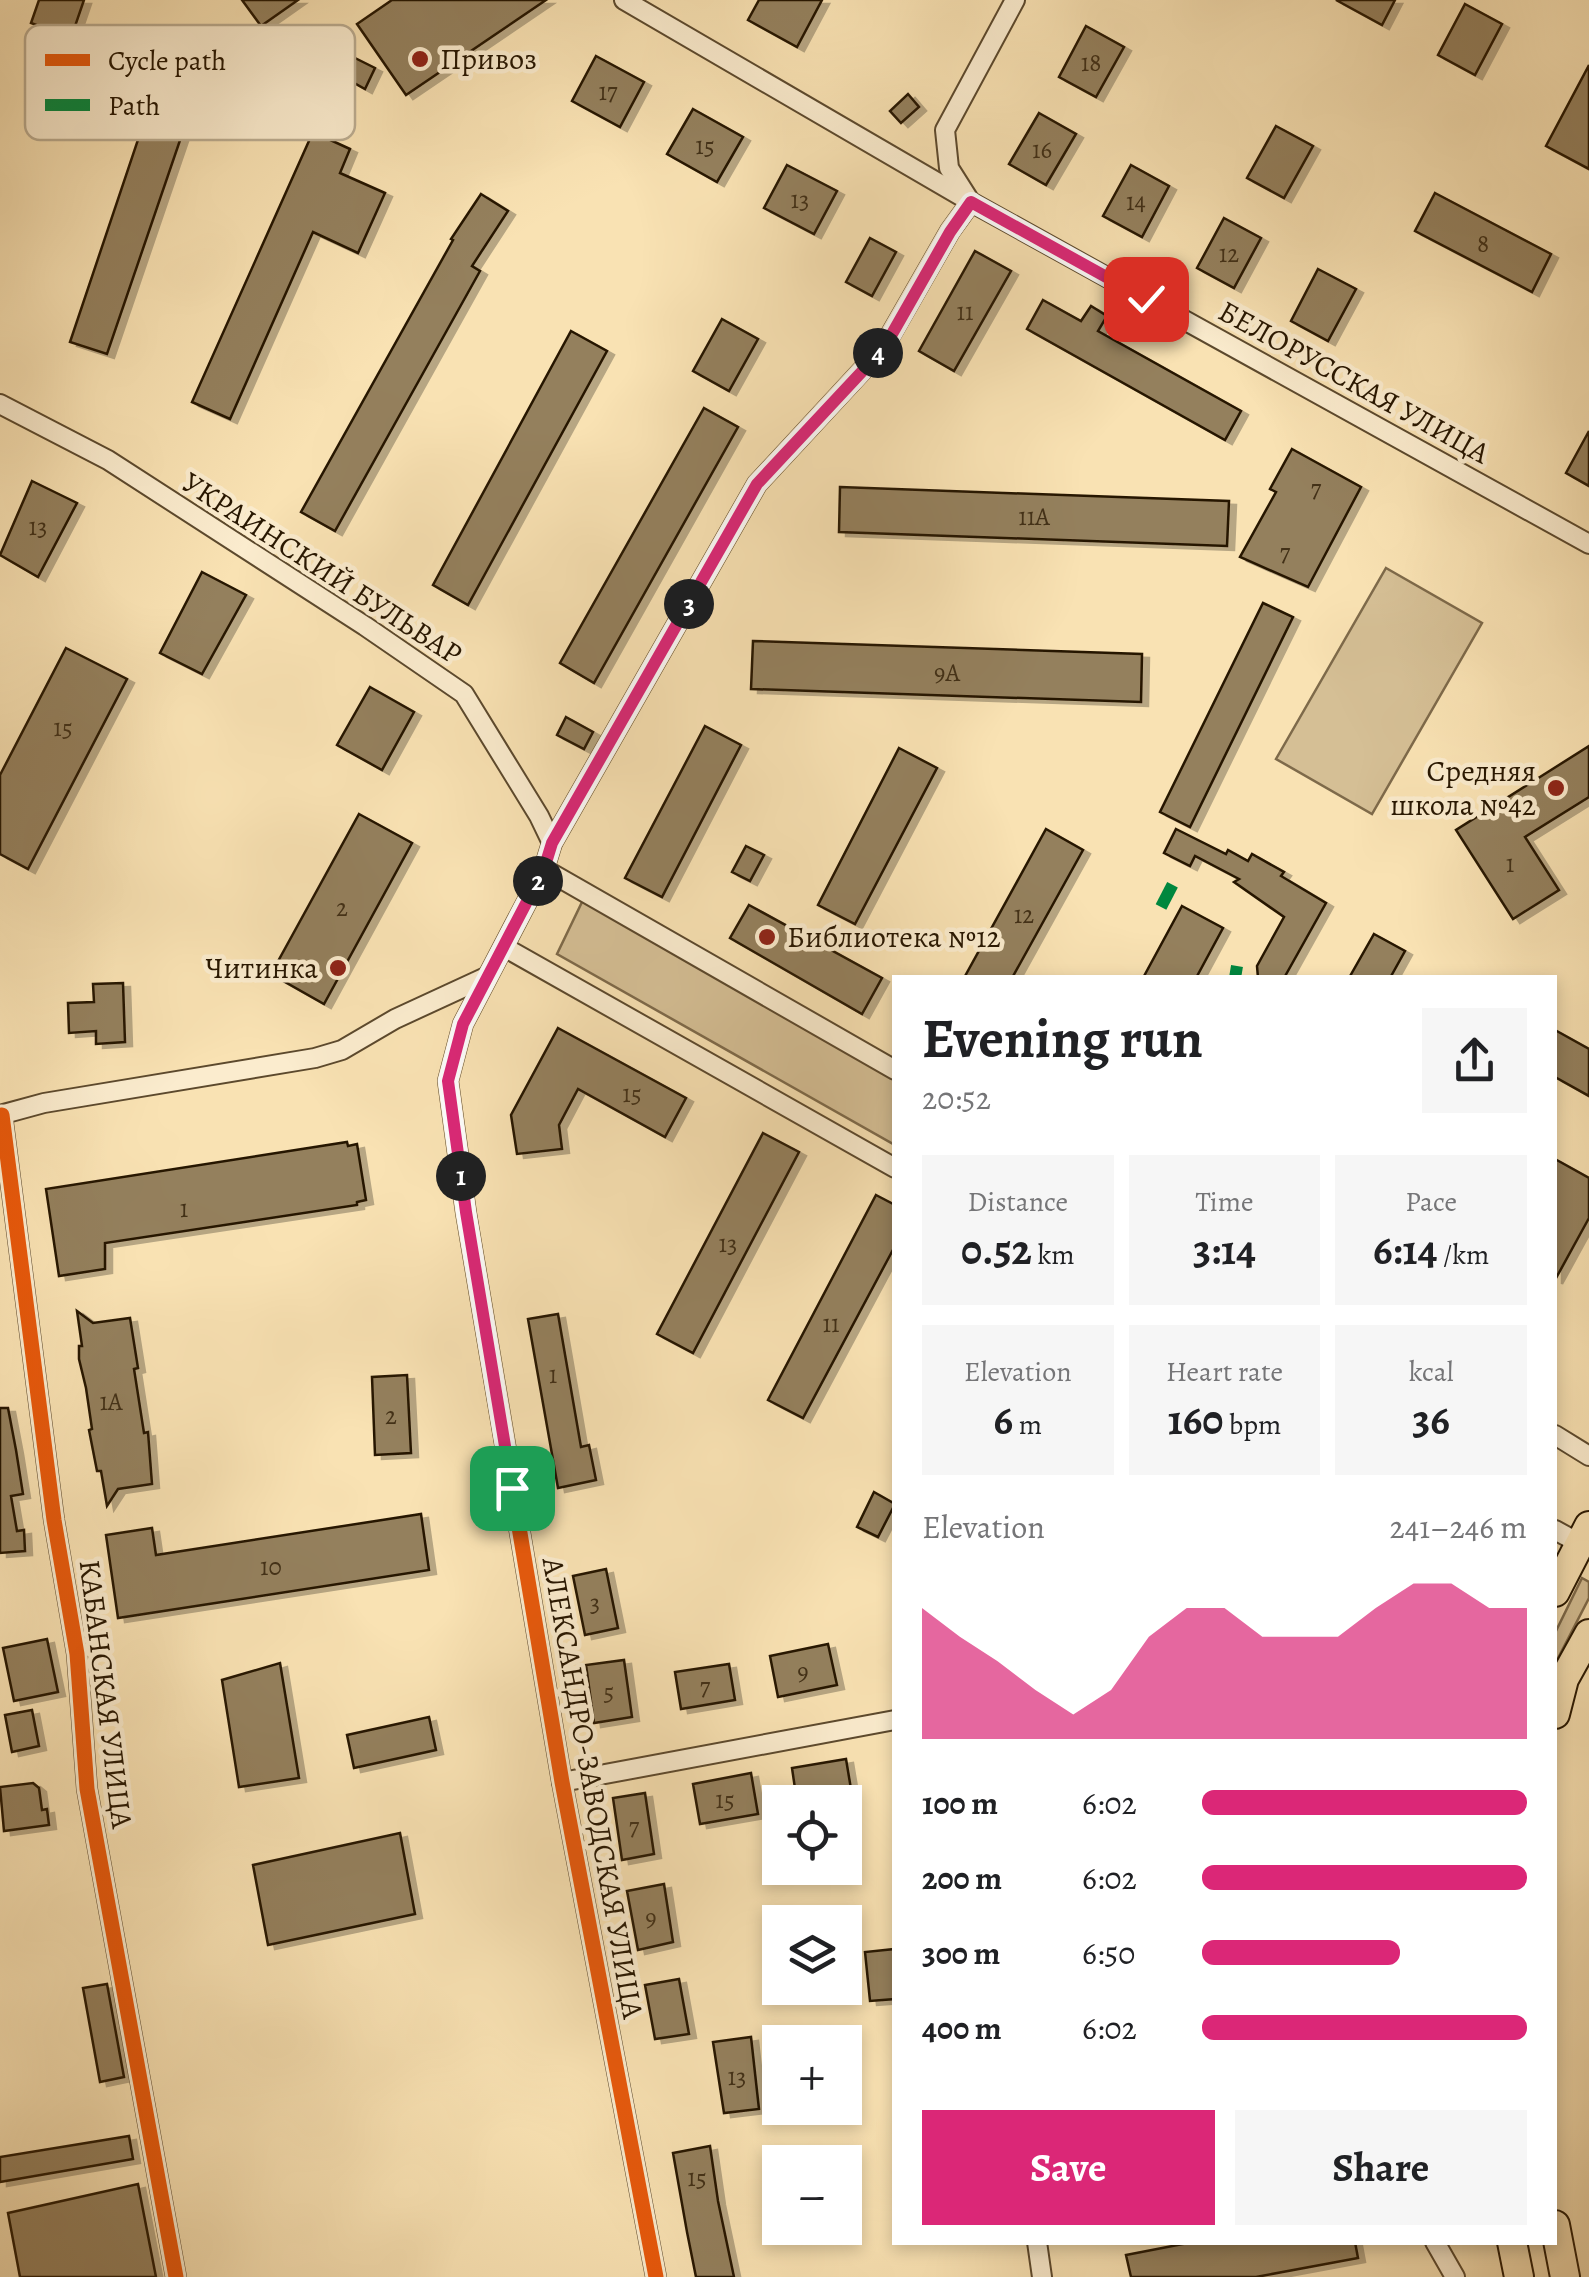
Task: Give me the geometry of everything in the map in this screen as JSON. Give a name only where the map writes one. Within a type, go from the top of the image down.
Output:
[{"type":"main road","points":[[1557,1587],[1578,1537]]},
{"type":"main road","points":[[1557,1706],[1564,1679],[1589,1634]]},
{"type":"main road","points":[[1557,2235],[1565,2277]]},
{"type":"main road","points":[[1513,2245],[1519,2277]]},
{"type":"street","name":"БЕЛОРУССКАЯ УЛИЦА","points":[[624,0],[971,202],[1589,544]]},
{"type":"street","points":[[971,202],[950,168],[946,130],[1015,0]]},
{"type":"street","name":"АЛЕКСАНДРО-ЗАВОДСКАЯ УЛИЦА","points":[[656,2277],[562,1782],[466,1212],[448,1081],[463,1024],[544,869],[552,843],[757,484],[884,348],[971,202]]},
{"type":"street","name":"УКРАИНСКИЙ БУЛЬВАР","points":[[0,404],[108,460],[464,694],[540,816],[552,843]]},
{"type":"street","points":[[544,869],[892,1068]]},
{"type":"street","points":[[504,947],[892,1166]]},
{"type":"street","points":[[1,1115],[44,1103],[315,1058],[342,1050],[395,1019],[486,977]]},
{"type":"street","name":"КАБАНСКАЯ УЛИЦА","points":[[1,1115],[54,1520],[77,1654],[87,1789],[176,2277]]},
{"type":"street","points":[[1557,1437],[1589,1456]]},
{"type":"street","points":[[562,1782],[892,1721]]},
{"type":"street","points":[[1037,2245],[1042,2277]]},
{"type":"street","points":[[1437,2245],[1455,2277]]},
{"type":"shaded area","points":[[1386,568],[1482,623],[1372,814],[1276,759]]},
{"type":"shaded area","points":[[583,900],[892,1075],[892,1143],[557,954]]},
{"type":"shaded area","points":[[1582,1578],[1589,1582],[1589,1598],[1557,1660],[1557,1629]]},
{"type":"building","points":[[39,0],[84,0],[75,25],[31,23]]},
{"type":"building","points":[[242,0],[298,0],[262,25]]},
{"type":"building","name":"Привоз","points":[[392,0],[546,0],[406,95],[357,24]]},
{"type":"building","points":[[759,0],[822,0],[797,47],[748,20]]},
{"type":"building","points":[[1336,0],[1395,0],[1382,25]]},
{"type":"building","points":[[1465,4],[1502,24],[1475,75],[1438,55]]},
{"type":"building","points":[[1086,26],[1124,47],[1096,97],[1059,77]]},
{"type":"building","points":[[596,56],[644,82],[620,127],[572,101]]},
{"type":"building","points":[[355,58],[375,68],[365,89],[355,83]]},
{"type":"building","points":[[1589,65],[1589,169],[1546,146]]},
{"type":"building","points":[[908,94],[919,107],[901,123],[890,111]]},
{"type":"building","points":[[693,109],[743,137],[717,182],[667,154]]},
{"type":"building","points":[[1039,113],[1076,134],[1046,185],[1009,164]]},
{"type":"building","points":[[1276,126],[1313,146],[1284,198],[1247,178]]},
{"type":"building","points":[[138,140],[180,140],[107,354],[70,342]]},
{"type":"building","points":[[309,140],[330,140],[350,149],[340,173],[385,193],[358,253],[313,232],[230,419],[192,402]]},
{"type":"building","points":[[787,165],[837,191],[814,234],[764,208]]},
{"type":"building","points":[[1131,165],[1169,186],[1142,237],[1103,216]]},
{"type":"building","points":[[1435,193],[1551,254],[1532,292],[1415,231]]},
{"type":"building","points":[[481,194],[508,211],[472,266],[480,271],[335,531],[301,512],[451,239]]},
{"type":"building","points":[[1224,218],[1261,238],[1234,288],[1197,268]]},
{"type":"building","points":[[870,238],[896,252],[872,296],[846,282]]},
{"type":"building","points":[[975,251],[1011,271],[954,371],[919,351]]},
{"type":"building","points":[[1318,269],[1356,289],[1328,341],[1291,321]]},
{"type":"building","points":[[1043,300],[1081,321],[1091,306],[1107,316],[1098,331],[1241,411],[1225,440],[1027,329]]},
{"type":"building","points":[[722,319],[758,339],[729,391],[693,371]]},
{"type":"building","points":[[571,331],[607,351],[468,605],[433,585]]},
{"type":"building","points":[[704,408],[738,427],[594,683],[560,663]]},
{"type":"building","points":[[1589,431],[1589,486],[1566,473]]},
{"type":"building","points":[[1292,449],[1361,487],[1308,587],[1240,557],[1276,492],[1270,489]]},
{"type":"building","points":[[32,481],[77,503],[38,577],[0,555]]},
{"type":"building","points":[[840,487],[1229,501],[1227,546],[839,532]]},
{"type":"building","points":[[202,572],[246,595],[202,674],[160,653]]},
{"type":"building","points":[[1263,603],[1293,617],[1190,827],[1160,812]]},
{"type":"building","points":[[753,641],[1142,654],[1141,702],[751,689]]},
{"type":"building","points":[[66,648],[127,679],[28,869],[0,854],[0,775]]},
{"type":"building","points":[[370,687],[414,712],[382,770],[337,745]]},
{"type":"building","points":[[566,717],[593,732],[584,749],[557,735]]},
{"type":"building","points":[[705,726],[741,745],[662,897],[625,878]]},
{"type":"building","points":[[1589,746],[1589,797],[1525,837],[1559,890],[1513,919],[1456,830]]},
{"type":"building","points":[[899,748],[937,768],[855,924],[818,905]]},
{"type":"building","points":[[359,814],[412,843],[324,1004],[271,974]]},
{"type":"building","points":[[1046,829],[1083,850],[1014,975],[966,975]]},
{"type":"building","points":[[1176,829],[1226,854],[1228,850],[1248,861],[1252,854],[1326,903],[1286,975],[1258,975],[1257,966],[1284,917],[1234,882],[1239,879],[1195,856],[1190,866],[1164,853]]},
{"type":"building","points":[[746,846],[764,855],[750,881],[732,872]]},
{"type":"building","points":[[749,905],[882,978],[862,1014],[730,938]]},
{"type":"building","points":[[1182,906],[1223,928],[1198,975],[1145,975]]},
{"type":"building","points":[[1374,934],[1405,951],[1392,975],[1351,975]]},
{"type":"building","points":[[123,983],[125,1042],[96,1044],[96,1031],[69,1033],[68,1003],[94,1002],[93,984]]},
{"type":"building","points":[[558,1028],[686,1098],[665,1137],[578,1089],[559,1125],[562,1149],[517,1154],[511,1115]]},
{"type":"building","points":[[1557,1031],[1589,1049],[1589,1096],[1557,1078]]},
{"type":"building","points":[[763,1133],[799,1152],[693,1353],[657,1334]]},
{"type":"building","points":[[347,1142],[348,1146],[357,1144],[366,1200],[357,1205],[105,1243],[105,1269],[59,1276],[46,1189]]},
{"type":"building","points":[[1557,1160],[1589,1178],[1589,1218],[1557,1276]]},
{"type":"building","points":[[876,1195],[892,1203],[892,1252],[803,1418],[768,1400]]},
{"type":"building","points":[[77,1311],[93,1323],[130,1318],[144,1433],[148,1432],[152,1484],[118,1489],[107,1506],[89,1430],[92,1429],[79,1359],[82,1346]]},
{"type":"building","points":[[558,1314],[581,1447],[589,1445],[596,1480],[558,1488],[528,1319]]},
{"type":"building","points":[[407,1375],[411,1453],[375,1455],[372,1377]]},
{"type":"building","points":[[0,1408],[8,1408],[16,1450],[23,1494],[11,1496],[17,1531],[24,1530],[25,1551],[0,1553]]},
{"type":"building","points":[[874,1492],[892,1502],[878,1537],[857,1527]]},
{"type":"building","points":[[421,1514],[429,1570],[118,1618],[106,1535],[152,1528],[156,1555]]},
{"type":"building","points":[[606,1569],[618,1628],[585,1635],[573,1576]]},
{"type":"building","points":[[47,1639],[58,1692],[14,1701],[3,1648]]},
{"type":"building","points":[[828,1644],[837,1685],[778,1697],[770,1656]]},
{"type":"building","points":[[624,1660],[632,1717],[594,1723],[586,1665]]},
{"type":"building","points":[[280,1663],[299,1778],[239,1787],[222,1680]]},
{"type":"building","points":[[729,1664],[735,1700],[681,1709],[675,1672]]},
{"type":"building","points":[[32,1710],[39,1746],[12,1752],[5,1715]]},
{"type":"building","points":[[429,1717],[436,1750],[354,1768],[347,1735]]},
{"type":"building","points":[[846,1759],[850,1785],[794,1785],[792,1768]]},
{"type":"building","points":[[751,1773],[758,1814],[700,1824],[693,1784]]},
{"type":"building","points":[[33,1783],[39,1788],[42,1810],[47,1809],[49,1825],[4,1831],[0,1787]]},
{"type":"building","points":[[645,1793],[654,1854],[622,1860],[613,1798]]},
{"type":"building","points":[[400,1833],[415,1914],[268,1945],[253,1865]]},
{"type":"building","points":[[664,1884],[673,1942],[638,1950],[627,1891]]},
{"type":"building","points":[[892,1949],[892,1999],[870,2001],[865,1952]]},
{"type":"building","points":[[679,1979],[689,2034],[655,2039],[645,1985]]},
{"type":"building","points":[[107,1984],[124,2077],[100,2082],[83,1988]]},
{"type":"building","points":[[751,2037],[759,2109],[724,2113],[713,2042]]},
{"type":"building","points":[[129,2136],[133,2159],[0,2182],[0,2157]]},
{"type":"building","points":[[710,2146],[734,2277],[696,2277],[687,2232],[673,2153]]},
{"type":"building","points":[[138,2184],[156,2277],[20,2277],[8,2213]]},
{"type":"building","points":[[1178,2245],[1356,2245],[1358,2258],[1256,2277],[1131,2277],[1126,2255]]},
{"type":"marked path","points":[[1161,907],[1175,880]]},
{"type":"marked path","points":[[1236,975],[1237,966]]},
{"type":"cycle path","points":[[656,2277],[562,1782],[466,1213],[448,1081],[463,1024],[544,869],[552,843],[757,484],[883,348],[950,231],[971,202]]},
{"type":"cycle path","points":[[2,1115],[54,1520],[77,1654],[87,1789],[176,2277]]},
{"type":"place","name":"Привоз","points":[[420,59]]},
{"type":"place","name":"Средняя школа №42","points":[[1556,788]]},
{"type":"place","name":"Библиотека №12","points":[[767,937]]},
{"type":"place","name":"Читинка","points":[[338,968]]},
{"type":"route","points":[[512,1488],[448,1081],[463,1024],[544,869],[552,843],[757,484],[884,348],[971,202],[1146,299]]}]
